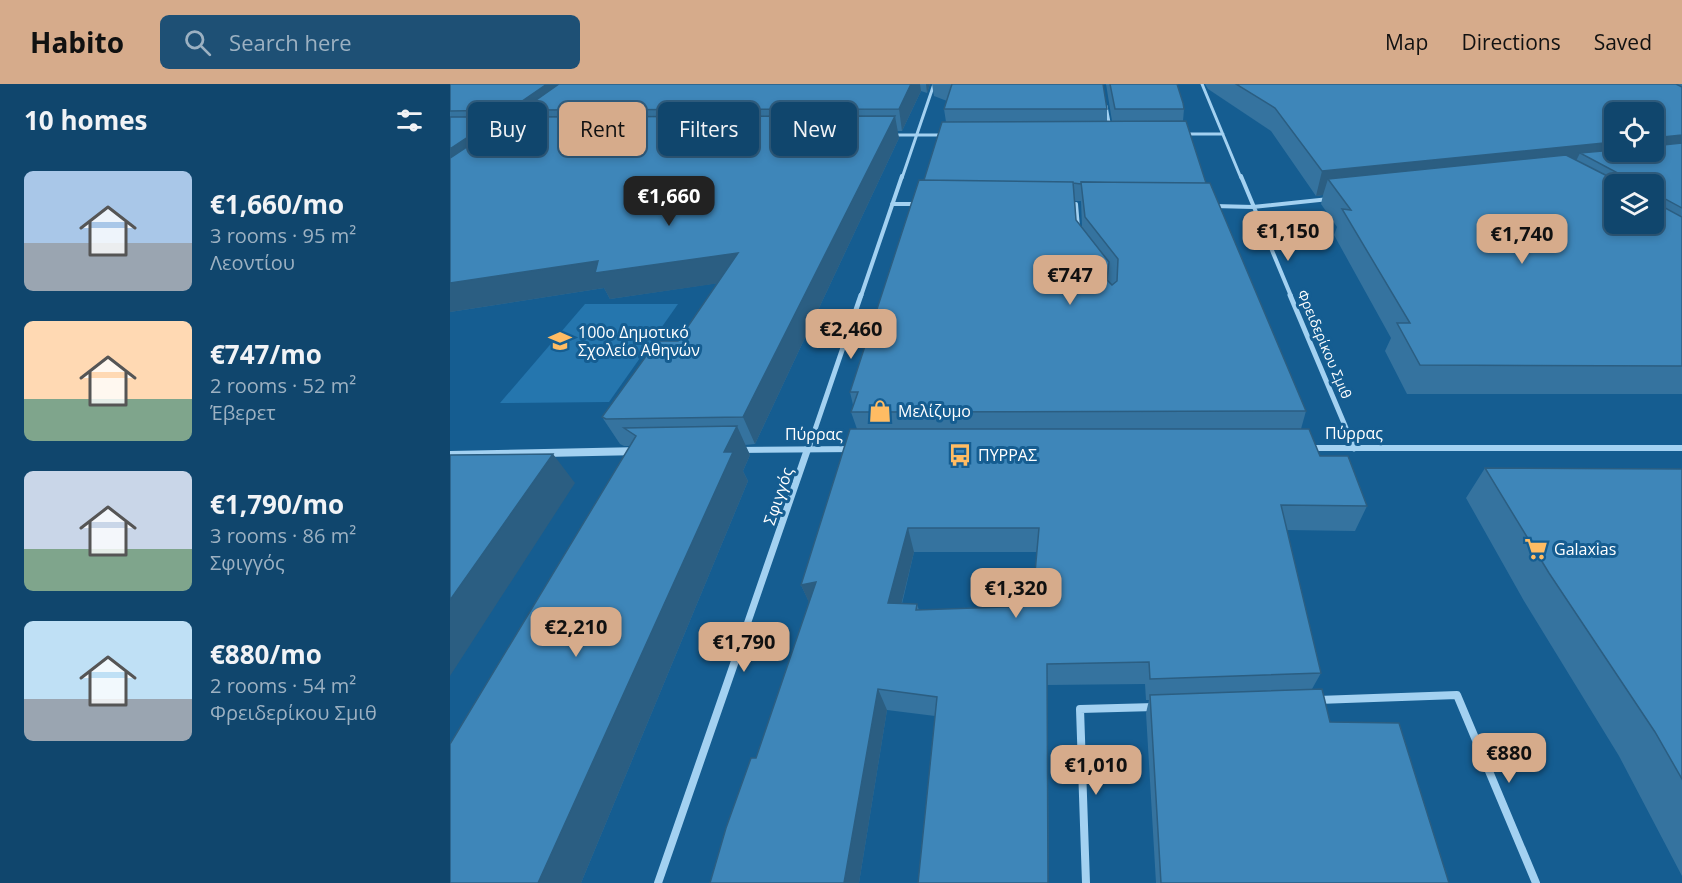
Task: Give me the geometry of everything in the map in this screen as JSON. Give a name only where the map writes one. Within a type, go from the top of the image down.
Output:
[{"type":"street","name":"Σφιγγός","points":[[658,883],[934,84]]},
{"type":"street","name":"Φρειδερίκου Σμιθ","points":[[1202,84],[1354,448]]},
{"type":"street","points":[[1106,104],[1111,135]]},
{"type":"street","points":[[1178,134],[1222,134]]},
{"type":"street","points":[[884,135],[950,135]]},
{"type":"street","points":[[1206,206],[1253,207],[1335,198]]},
{"type":"street","points":[[892,204],[927,204]]},
{"type":"street","points":[[1065,204],[1076,204],[1079,237]]},
{"type":"street","name":"Πύρρας","points":[[721,450],[867,448]]},
{"type":"street","name":"Πύρρας","points":[[1295,448],[1682,448]]},
{"type":"street","points":[[450,454],[481,458],[650,451]]},
{"type":"street","points":[[1304,701],[1457,695],[1536,883]]},
{"type":"street","points":[[1086,883],[1080,710],[1163,706]]},
{"type":"shaded area","points":[[585,304],[678,304],[609,402],[500,403]]},
{"type":"building","points":[[450,84],[547,84],[521,102],[468,102],[468,111],[450,111]]},
{"type":"building","points":[[559,84],[911,84],[899,109],[857,109],[857,102],[771,102],[771,109],[759,109],[759,102],[658,102],[658,110],[646,110],[646,102],[559,102],[559,110],[547,110],[547,102],[533,102]]},
{"type":"building","points":[[952,84],[1103,84],[1107,109],[944,109]]},
{"type":"building","points":[[1110,84],[1177,84],[1184,109],[1115,109]]},
{"type":"building","points":[[1236,84],[1676,84],[1682,87],[1682,135],[1664,137],[1664,102],[1604,102],[1604,143],[1322,171],[1275,108]]},
{"type":"building","points":[[759,116],[771,116],[771,156],[857,156],[857,116],[895,116],[743,417],[606,419],[602,417],[657,341],[678,341],[738,253],[595,273],[598,261],[450,283],[450,158],[468,146],[468,156],[547,156],[547,117],[559,117],[559,156],[646,156],[646,117],[658,117],[658,156],[759,156]]},
{"type":"building","points":[[450,117],[468,117],[468,137],[450,149]]},
{"type":"building","points":[[1186,121],[1206,183],[1081,182],[1081,184],[924,180],[942,122]]},
{"type":"building","points":[[1682,143],[1682,208],[1664,198],[1664,174],[1620,174],[1580,153],[1604,151],[1604,162],[1664,162],[1664,145]]},
{"type":"building","points":[[1566,155],[1604,174],[1604,234],[1664,234],[1664,207],[1682,217],[1682,366],[1420,365],[1397,323],[1410,323],[1342,209],[1351,210],[1328,179]]},
{"type":"building","points":[[919,180],[1073,182],[1076,220],[1109,262],[1107,280],[1112,285],[1117,281],[1118,259],[1085,217],[1081,182],[1210,183],[1306,411],[851,412],[858,392],[850,392]]},
{"type":"building","points":[[737,426],[724,452],[733,452],[538,883],[450,883],[450,744],[636,436],[624,428]]},
{"type":"building","points":[[850,429],[1309,429],[1320,456],[1348,456],[1367,506],[1281,505],[1321,673],[1150,679],[1149,662],[1047,664],[1048,883],[918,883],[937,697],[878,689],[844,883],[710,883],[726,828],[751,758],[756,758],[816,582],[801,585]],"holes":[[[908,528],[1039,528],[1032,606],[916,610],[917,604],[888,603]]]},
{"type":"building","points":[[553,454],[450,600],[450,455]]},
{"type":"building","points":[[1485,468],[1682,469],[1682,779],[1655,732],[1549,573]]},
{"type":"building","points":[[1322,689],[1330,722],[1399,723],[1449,883],[1161,883],[1150,695]]},
{"type":"place","name":"100ο Δημοτικό Σχολείο Αθηνών","points":[[560,341]]},
{"type":"place","name":"Μελίζυμο","points":[[880,411]]},
{"type":"place","name":"ΠΥΡΡΑΣ","points":[[960,455]]},
{"type":"place","name":"Galaxias","points":[[1536,549]]}]
